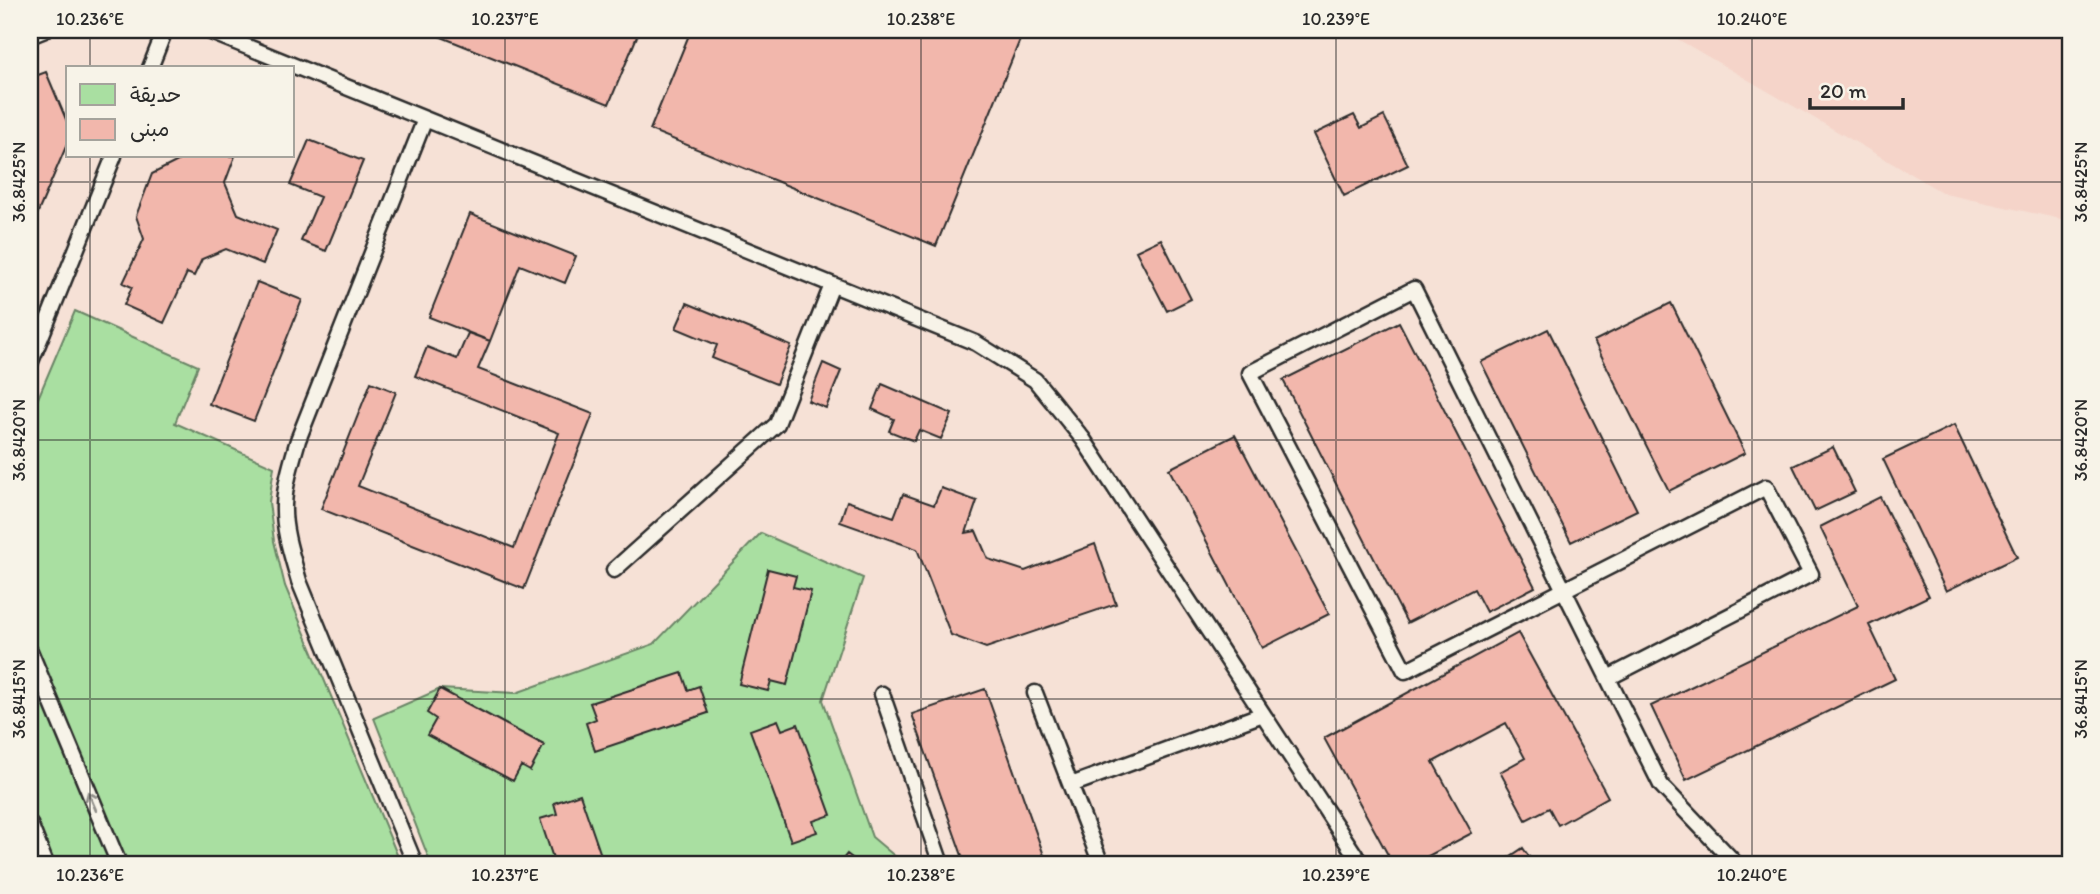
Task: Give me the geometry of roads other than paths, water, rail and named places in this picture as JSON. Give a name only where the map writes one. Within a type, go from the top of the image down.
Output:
[{"type":"lane","points":[[30,36],[45,30]]},
{"type":"lane","points":[[151,66],[165,30]]},
{"type":"lane","points":[[206,30],[976,343],[1035,380],[1083,439],[1361,864]]},
{"type":"lane","points":[[415,864],[299,580],[288,541],[284,505],[298,440],[425,119]]},
{"type":"lane","points":[[30,364],[113,158]]},
{"type":"lane","points":[[614,570],[777,424],[832,285]]},
{"type":"lane","points":[[1608,678],[1811,574],[1766,487],[1564,590],[1405,671],[1251,373],[1414,289],[1564,590],[1608,678],[1661,785],[1736,864]]},
{"type":"lane","points":[[30,651],[119,864]]},
{"type":"lane","points":[[1035,693],[1101,864]]},
{"type":"lane","points":[[881,694],[941,864]]},
{"type":"lane","points":[[1071,785],[1263,714]]},
{"type":"lane","points":[[30,824],[46,864]]}]
